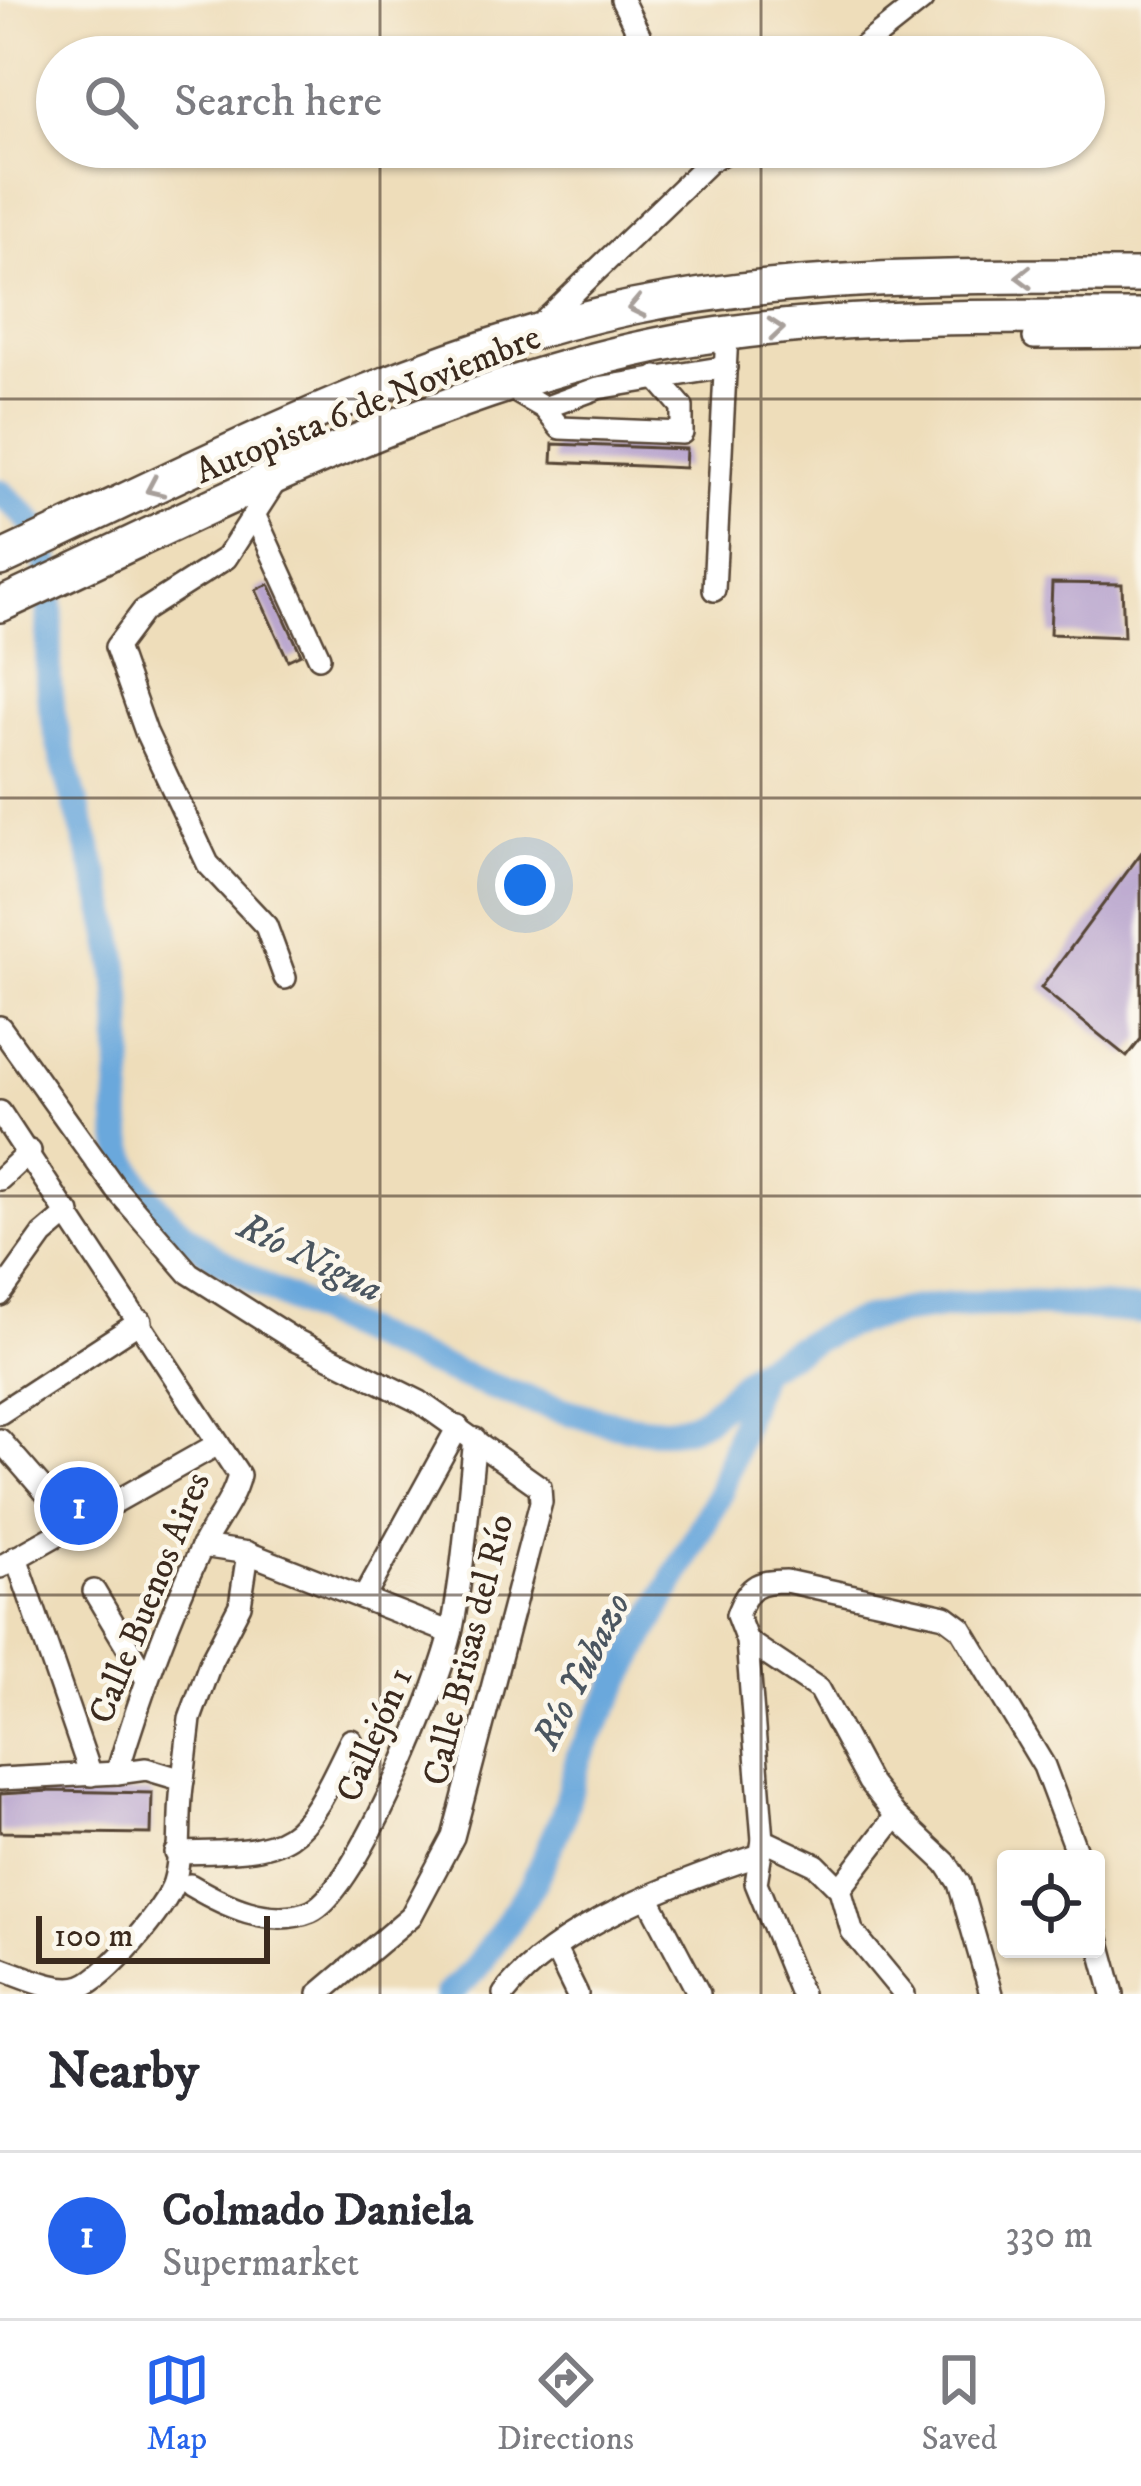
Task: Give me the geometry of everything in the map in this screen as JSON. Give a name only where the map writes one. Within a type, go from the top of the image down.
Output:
[{"type":"highway","name":"Autopista 6 de Noviembre","points":[[0,559],[352,399],[533,332],[711,293],[832,280],[1141,276]]},
{"type":"highway","name":"Autopista 6 de Noviembre","points":[[0,605],[277,479],[508,387],[605,357],[727,350],[920,322],[1141,317]]},
{"type":"highway","points":[[920,322],[1034,338]]},
{"type":"street","points":[[622,0],[640,36]]},
{"type":"street","points":[[877,36],[922,0]]},
{"type":"street","points":[[533,332],[691,168]]},
{"type":"street","points":[[1034,338],[1141,338]]},
{"type":"street","points":[[544,408],[598,388],[700,370],[727,350]]},
{"type":"street","points":[[714,590],[727,350]]},
{"type":"street","points":[[508,387],[544,408],[560,428],[682,433],[682,407],[700,370]]},
{"type":"street","points":[[656,377],[682,407]]},
{"type":"street","points":[[277,479],[226,558],[143,610],[116,647],[146,732],[208,864],[266,926],[285,978]]},
{"type":"street","points":[[255,516],[319,656]]},
{"type":"street","name":"Calle Brisas del Río","points":[[0,1027],[116,1189],[189,1273],[293,1340],[466,1433],[540,1487],[541,1502],[453,1838],[411,1916],[319,1994]]},
{"type":"street","name":"Calle Buenos Aires","points":[[0,1112],[30,1150],[238,1475],[234,1495],[202,1546],[146,1678],[117,1773],[0,1779]]},
{"type":"street","points":[[0,1179],[30,1150]]},
{"type":"street","points":[[0,1295],[44,1235],[69,1213]]},
{"type":"street","points":[[0,1413],[141,1321]]},
{"type":"street","points":[[365,1596],[466,1433]]},
{"type":"street","name":"Callejón 1","points":[[190,1885],[229,1908],[268,1916],[311,1911],[347,1880],[418,1730],[451,1633],[466,1433]]},
{"type":"street","points":[[0,1440],[74,1525]]},
{"type":"street","points":[[91,1775],[8,1562],[218,1444]]},
{"type":"street","points":[[202,1546],[248,1553],[451,1633]]},
{"type":"street","points":[[0,1968],[82,1990],[163,1906],[175,1881],[190,1719],[211,1661],[241,1605],[248,1553]]},
{"type":"street","points":[[801,1994],[756,1883],[760,1848],[747,1641],[737,1615],[747,1590],[759,1581],[786,1581],[945,1616],[978,1648],[1044,1766],[1076,1850]]},
{"type":"street","points":[[94,1591],[146,1678]]},
{"type":"street","points":[[747,1641],[818,1689],[869,1782],[896,1816],[928,1841],[959,1883],[991,1994]]},
{"type":"street","points":[[176,1853],[269,1849],[291,1841],[310,1820],[351,1740]]},
{"type":"street","points":[[117,1773],[146,1769],[183,1780]]},
{"type":"street","points":[[840,1889],[896,1816]]},
{"type":"street","points":[[503,1994],[555,1949],[648,1897],[760,1848],[816,1865],[840,1889],[852,1931],[904,1994]]},
{"type":"street","points":[[648,1897],[699,1994]]},
{"type":"street","points":[[555,1949],[577,1994]]},
{"type":"street","points":[[1103,1958],[1113,1994]]},
{"type":"building","points":[[553,444],[686,449],[685,468],[552,462]]},
{"type":"building","points":[[1052,583],[1122,584],[1124,637],[1050,634]]},
{"type":"building","points":[[269,584],[301,654],[288,660],[256,590]]},
{"type":"building","points":[[1141,853],[1141,1039],[1127,1057],[1041,988]]},
{"type":"building","points":[[152,1793],[151,1834],[0,1832],[0,1794]]},
{"type":"waterway","name":"Río Nigua","points":[[0,492],[33,525],[48,567],[51,705],[107,914],[118,976],[118,1120],[125,1154],[154,1205],[213,1256],[305,1307],[439,1366],[575,1414],[631,1427],[689,1426],[714,1411],[768,1364],[840,1328],[886,1315],[995,1304],[1141,1311]]},
{"type":"waterway","name":"Río Yubazo","points":[[448,1994],[475,1970],[532,1886],[563,1816],[579,1756],[720,1493],[757,1376]]},
{"type":"place","name":"Colmado Daniela","points":[[79,1506]]}]
